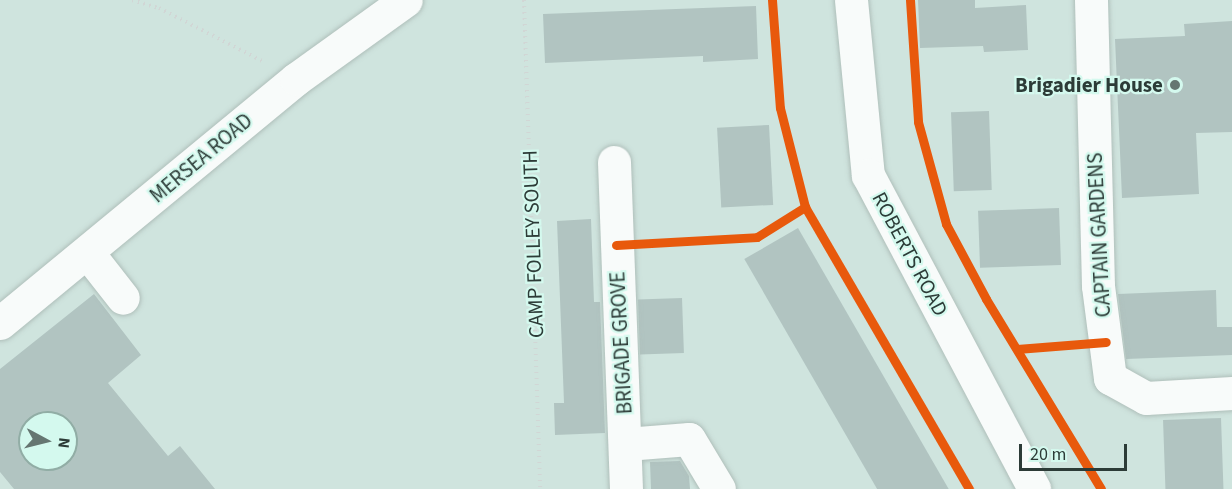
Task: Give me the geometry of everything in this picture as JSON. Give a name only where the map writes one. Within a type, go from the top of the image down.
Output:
[{"type":"street","name":"MERSEA ROAD","points":[[0,323],[296,79],[406,0]]},
{"type":"street","name":"ROBERTS ROAD","points":[[851,0],[868,176],[1034,489]]},
{"type":"street","name":"CAPTAIN GARDENS","points":[[1091,0],[1098,286],[1110,378],[1146,398],[1232,393]]},
{"type":"street","name":"BRIGADE GROVE","points":[[614,162],[626,489]]},
{"type":"street","points":[[87,252],[123,298]]},
{"type":"street","points":[[626,444],[689,440],[719,489]]},
{"type":"path","points":[[132,0],[159,8],[296,79]]},
{"type":"building","points":[[918,0],[975,0],[975,8],[1026,5],[1028,50],[984,52],[983,46],[920,48]]},
{"type":"building","points":[[756,6],[758,59],[703,62],[703,56],[545,63],[543,14]]},
{"type":"building","name":"Brigadier House","points":[[1232,21],[1232,132],[1196,133],[1199,194],[1122,198],[1115,39],[1185,36],[1184,24]]},
{"type":"building","points":[[989,111],[992,190],[954,191],[951,112]]},
{"type":"building","points":[[769,125],[773,205],[721,208],[717,128]]},
{"type":"building","points":[[1059,208],[1061,265],[980,268],[978,211]]},
{"type":"building","points":[[591,219],[594,302],[600,302],[605,433],[555,435],[554,403],[564,403],[557,221]]},
{"type":"building","points":[[798,228],[949,489],[877,489],[744,259]]},
{"type":"building","points":[[1216,290],[1217,327],[1232,327],[1232,355],[1126,359],[1118,294]]},
{"type":"building","points":[[94,294],[141,355],[108,383],[168,456],[180,446],[215,489],[14,489],[0,472],[0,369]]},
{"type":"building","points":[[682,298],[684,353],[640,355],[638,300]]},
{"type":"building","points":[[1221,418],[1223,489],[1165,489],[1163,420]]},
{"type":"building","points":[[680,461],[689,476],[690,489],[651,489],[650,462]]},
{"type":"cycle path","points":[[772,0],[780,108],[805,207],[969,489]]},
{"type":"cycle path","points":[[910,0],[918,122],[946,224],[986,299],[1101,489]]},
{"type":"cycle path","points":[[616,245],[757,237],[805,207]]},
{"type":"cycle path","points":[[1017,349],[1106,342]]},
{"type":"place","name":"Brigadier House","points":[[1175,85]]}]
